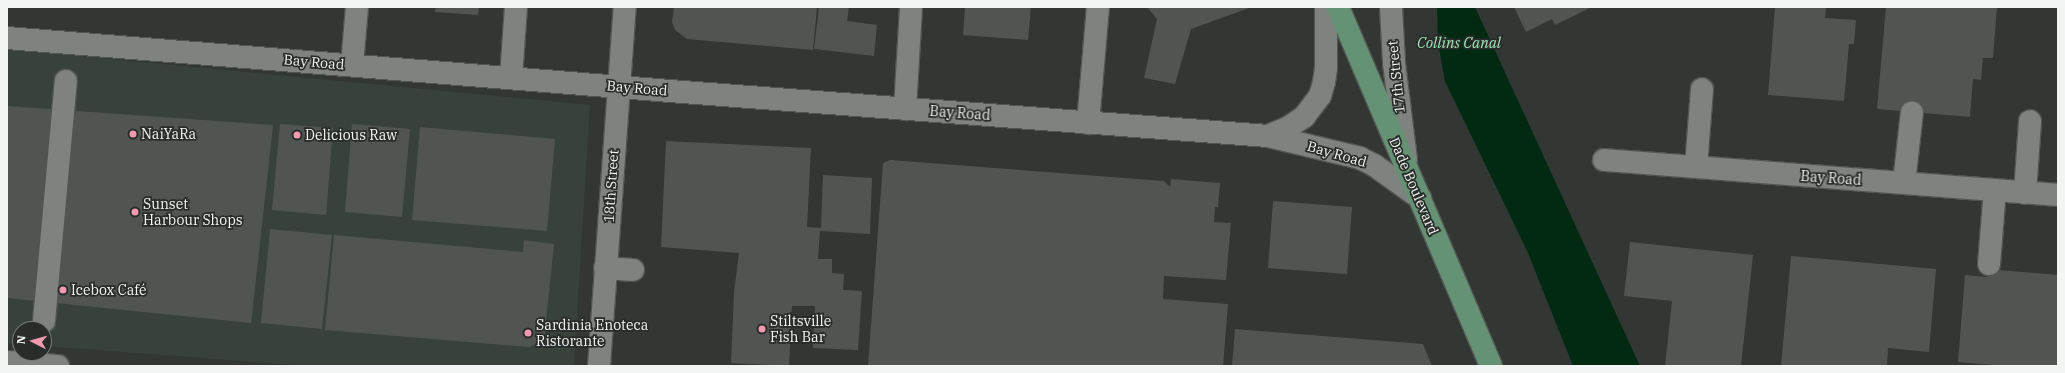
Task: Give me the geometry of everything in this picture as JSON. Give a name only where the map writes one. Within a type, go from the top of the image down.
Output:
[{"type":"main road","name":"Dade Boulevard","points":[[1338,7],[1491,366]]},
{"type":"street","points":[[352,65],[358,7]]},
{"type":"street","points":[[511,78],[516,7]]},
{"type":"street","name":"18th Street","points":[[598,366],[625,7]]},
{"type":"street","points":[[906,109],[911,7]]},
{"type":"street","points":[[1088,123],[1098,7]]},
{"type":"street","name":"Bay Road","points":[[1268,136],[1289,127],[1304,117],[1320,96],[1326,68],[1326,7]]},
{"type":"street","name":"17th Street","points":[[1391,7],[1394,63],[1408,171]]},
{"type":"street","name":"Bay Road","points":[[7,38],[1268,136],[1360,158],[1374,165],[1420,198]]},
{"type":"street","points":[[44,321],[66,81]]},
{"type":"street","points":[[1696,167],[1702,89]]},
{"type":"street","points":[[1904,183],[1912,112]]},
{"type":"street","points":[[2024,193],[2030,121]]},
{"type":"street","name":"Bay Road","points":[[1604,160],[2058,195]]},
{"type":"street","points":[[1989,264],[1995,190]]},
{"type":"street","points":[[605,268],[633,270]]},
{"type":"street","points":[[7,362],[58,366]]},
{"type":"shaded area","points":[[7,49],[590,105],[574,364],[571,366],[307,366],[52,347],[52,321],[12,321],[12,343],[7,343]]},
{"type":"water","name":"Collins Canal","points":[[1409,7],[1475,7],[1640,366],[1573,366],[1528,253]]},
{"type":"pier","points":[[1407,7],[1437,7],[1438,43],[1446,87]]},
{"type":"building","points":[[436,7],[479,7],[478,15],[435,12]]},
{"type":"building","points":[[674,7],[817,7],[813,50],[687,39],[675,30],[672,22]]},
{"type":"building","points":[[819,7],[849,7],[847,21],[877,25],[874,56],[814,49]]},
{"type":"building","points":[[965,7],[1031,7],[1028,40],[963,35]]},
{"type":"building","points":[[1147,7],[1252,7],[1191,29],[1175,84],[1144,78],[1157,19]]},
{"type":"building","points":[[1514,7],[1592,7],[1555,25],[1552,19],[1526,32]]},
{"type":"building","points":[[1775,7],[1826,7],[1825,18],[1856,20],[1854,44],[1849,44],[1844,101],[1768,95]]},
{"type":"building","points":[[1886,7],[1997,7],[1993,58],[1983,58],[1981,80],[1973,79],[1970,117],[1877,109]]},
{"type":"building","name":"Sunset Harbour Shops","points":[[7,106],[273,125],[251,323],[7,298]]},
{"type":"building","points":[[280,124],[333,128],[326,215],[272,210]]},
{"type":"building","points":[[352,124],[410,129],[402,217],[345,212]]},
{"type":"building","points":[[420,127],[555,139],[547,231],[412,220]]},
{"type":"building","points":[[666,141],[811,148],[807,227],[821,228],[823,175],[872,178],[870,234],[820,231],[818,259],[832,259],[832,273],[844,274],[843,290],[862,291],[858,350],[813,348],[815,306],[792,306],[789,366],[731,363],[734,292],[739,253],[661,247]]},
{"type":"building","points":[[890,160],[1164,181],[1170,187],[1171,179],[1220,183],[1218,207],[1215,207],[1214,222],[1231,223],[1226,280],[1164,276],[1163,299],[1228,304],[1223,366],[868,366],[883,163]]},
{"type":"building","points":[[1273,201],[1352,207],[1347,274],[1268,268]]},
{"type":"building","points":[[270,229],[332,235],[322,329],[261,323]]},
{"type":"building","points":[[334,235],[523,252],[524,240],[554,244],[545,332],[541,342],[528,347],[325,330]]},
{"type":"building","points":[[1630,242],[1753,255],[1741,366],[1665,366],[1672,301],[1624,296]]},
{"type":"building","points":[[1791,256],[1936,269],[1929,352],[1888,348],[1887,366],[1781,366]]},
{"type":"building","points":[[1987,269],[2058,275],[2058,366],[2004,366],[1958,362],[1965,275],[1987,277]]},
{"type":"building","points":[[1235,329],[1423,344],[1432,366],[1232,366]]},
{"type":"place","name":"NaiYaRa","points":[[133,134]]},
{"type":"place","name":"Delicious Raw","points":[[297,135]]},
{"type":"place","name":"Sunset Harbour Shops","points":[[135,212]]},
{"type":"place","name":"Icebox Café","points":[[63,290]]},
{"type":"place","name":"Stiltsville Fish Bar","points":[[762,329]]},
{"type":"place","name":"Sardinia Enoteca Ristorante","points":[[528,333]]}]
